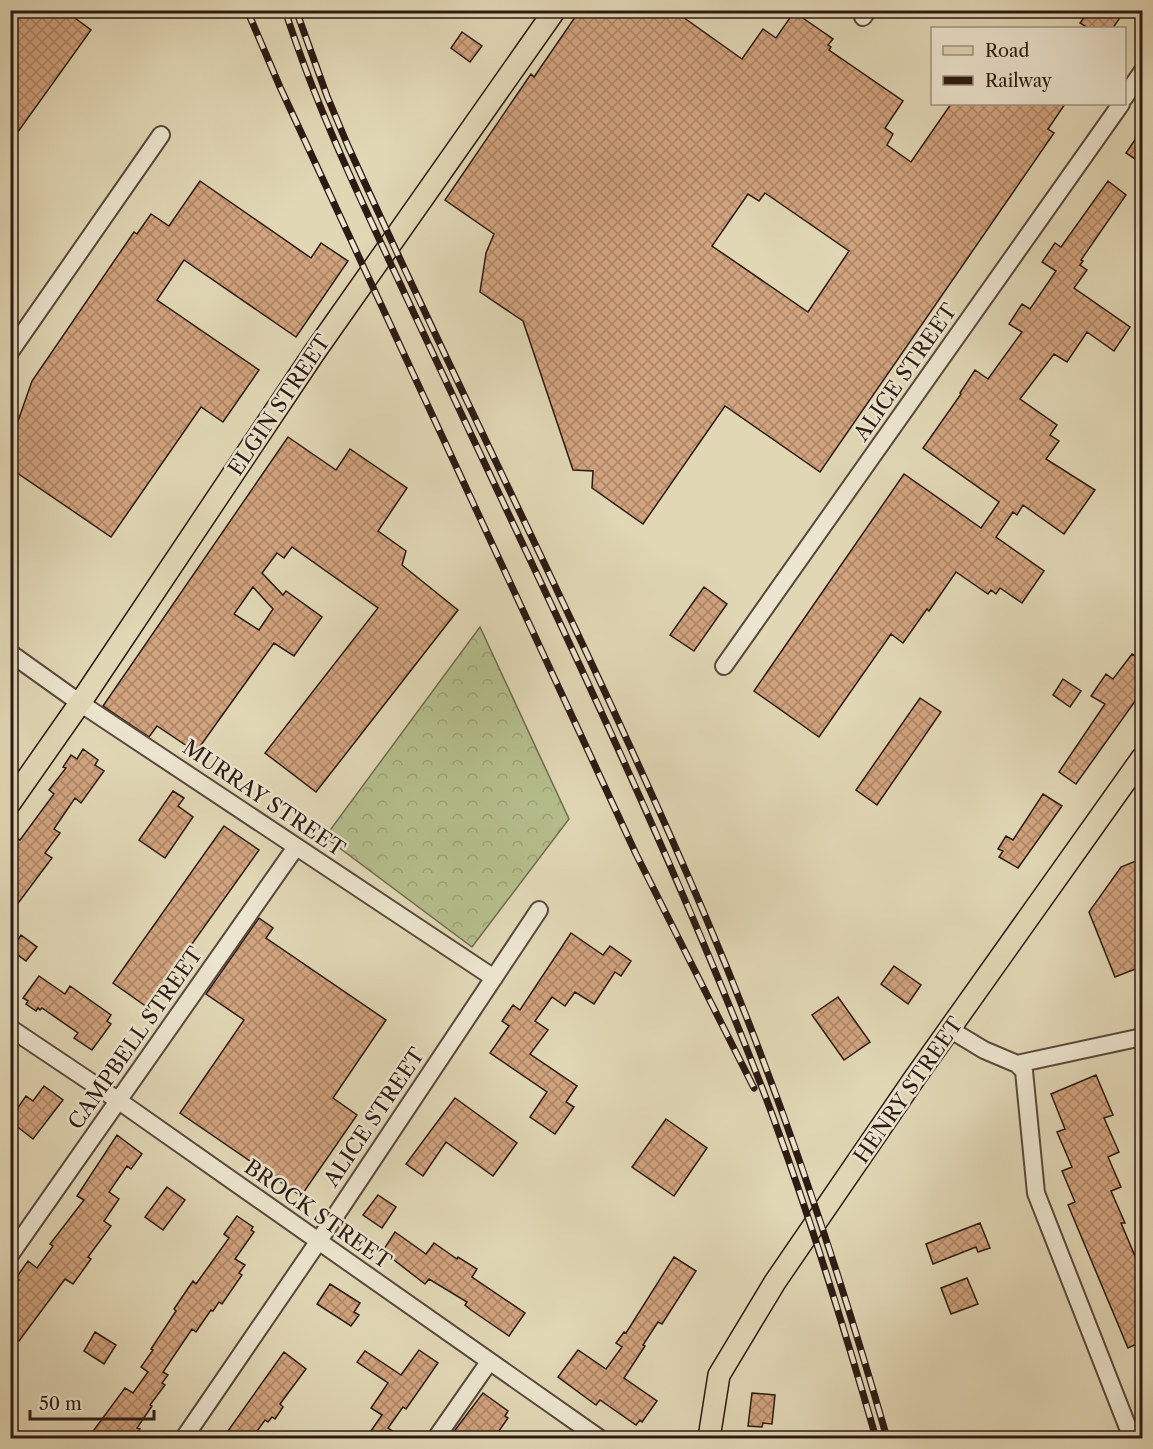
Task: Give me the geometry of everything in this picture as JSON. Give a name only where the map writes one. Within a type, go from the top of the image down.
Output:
[{"type":"main road","name":"ELGIN STREET","points":[[10,803],[80,703],[314,353],[555,10]]},
{"type":"main road","name":"HENRY STREET","points":[[709,1438],[719,1376],[777,1278],[914,1079],[1143,758]]},
{"type":"street","points":[[1126,97],[1143,72]]},
{"type":"street","name":"ALICE STREET","points":[[724,666],[1119,105]]},
{"type":"street","points":[[10,352],[160,135]]},
{"type":"street","name":"MURRAY STREET","points":[[10,653],[80,703],[494,978]]},
{"type":"street","name":"CAMPBELL STREET","points":[[10,1255],[296,847]]},
{"type":"street","name":"ALICE STREET","points":[[184,1438],[318,1242],[539,910]]},
{"type":"street","name":"BROCK STREET","points":[[10,1028],[119,1101],[599,1438]]},
{"type":"street","points":[[951,1030],[984,1050],[1017,1064],[1024,1071],[1036,1193],[1132,1438]]},
{"type":"street","points":[[1017,1064],[1143,1037]]},
{"type":"street","points":[[436,1438],[489,1362]]},
{"type":"green space","points":[[480,627],[569,819],[472,947],[325,837]]},
{"type":"building","points":[[10,10],[64,10],[91,30],[10,143]]},
{"type":"building","points":[[580,10],[673,10],[742,59],[763,29],[776,38],[794,12],[833,39],[828,45],[831,47],[829,50],[903,101],[885,128],[893,134],[887,145],[911,162],[950,105],[1064,105],[1048,129],[1054,133],[820,472],[725,406],[643,524],[592,488],[593,471],[573,470],[523,321],[480,292],[486,253],[494,234],[445,200],[531,74],[534,77]],"holes":[[[765,193],[849,251],[808,312],[712,246],[748,194],[759,201]]]},
{"type":"building","points":[[1089,10],[1125,10],[1114,27],[1086,27],[1080,23]]},
{"type":"building","points":[[462,32],[482,46],[470,62],[451,48]]},
{"type":"building","points":[[1143,128],[1143,164],[1126,153]]},
{"type":"building","points":[[200,181],[311,258],[321,243],[348,261],[296,337],[184,260],[157,300],[259,370],[223,422],[201,407],[111,537],[10,468],[10,444],[32,381],[134,232],[137,234],[151,214],[169,226]]},
{"type":"building","points":[[1108,181],[1126,195],[1081,260],[1083,261],[1080,265],[1087,270],[1074,288],[1130,327],[1114,351],[1087,332],[1067,362],[1054,354],[1020,399],[1057,425],[1050,435],[1059,441],[1046,459],[1095,490],[1064,534],[1023,505],[1017,515],[1013,512],[996,537],[1044,571],[1022,603],[1000,588],[996,594],[991,590],[988,594],[956,572],[903,643],[891,634],[819,737],[754,691],[904,474],[981,528],[999,502],[923,448],[975,370],[988,379],[1022,332],[1009,324],[1022,304],[1030,309],[1056,271],[1042,262],[1055,243],[1061,247]]},
{"type":"building","points":[[288,437],[336,470],[350,449],[407,488],[378,531],[406,551],[402,565],[458,610],[316,792],[265,753],[378,608],[292,547],[284,558],[277,553],[262,573],[283,595],[286,591],[322,617],[294,656],[274,643],[196,752],[157,726],[149,737],[103,706]],"holes":[[[253,587],[273,609],[259,630],[234,614]]]},
{"type":"building","points":[[704,587],[727,604],[694,651],[670,635]]},
{"type":"building","points":[[1132,654],[1143,661],[1143,690],[1076,784],[1059,772],[1105,704],[1091,696],[1106,674],[1113,679]]},
{"type":"building","points":[[1063,679],[1081,691],[1070,707],[1053,695]]},
{"type":"building","points":[[920,698],[941,712],[877,805],[856,790]]},
{"type":"building","points":[[83,749],[98,760],[95,765],[104,771],[81,803],[75,798],[54,829],[60,833],[45,853],[52,858],[10,914],[10,839],[16,842],[20,840],[54,794],[49,790],[66,768],[63,767],[71,755],[77,759]]},
{"type":"building","points":[[173,791],[184,798],[178,806],[193,817],[165,858],[139,840]]},
{"type":"building","points":[[1043,794],[1062,806],[1018,868],[999,857],[1003,851],[998,849],[1006,836],[1013,840]]},
{"type":"building","points":[[224,826],[259,850],[147,1007],[113,983]]},
{"type":"building","points":[[1143,858],[1143,966],[1115,977],[1089,912],[1121,867]]},
{"type":"building","points":[[259,918],[273,928],[266,938],[386,1020],[333,1098],[357,1115],[301,1196],[180,1113],[244,1020],[206,994]]},
{"type":"building","points":[[571,933],[603,955],[610,946],[631,961],[621,976],[615,972],[594,1004],[575,992],[565,1006],[552,997],[535,1021],[548,1030],[530,1054],[577,1086],[566,1102],[574,1107],[555,1134],[530,1117],[547,1092],[490,1053],[509,1026],[502,1021],[513,1005],[520,1010]]},
{"type":"building","points":[[21,935],[37,947],[26,961],[11,950]]},
{"type":"building","points":[[894,966],[921,985],[908,1004],[881,984]]},
{"type":"building","points":[[39,976],[65,994],[70,986],[111,1015],[107,1021],[111,1024],[92,1050],[74,1038],[78,1033],[42,1008],[36,1011],[26,1004],[28,1001],[23,998]]},
{"type":"building","points":[[838,997],[870,1042],[844,1060],[812,1015]]},
{"type":"building","points":[[1096,1075],[1113,1115],[1104,1118],[1119,1152],[1108,1157],[1121,1187],[1111,1191],[1125,1223],[1121,1223],[1143,1275],[1143,1341],[1128,1348],[1068,1205],[1075,1202],[1062,1171],[1072,1167],[1057,1132],[1065,1129],[1051,1094]]},
{"type":"building","points":[[44,1086],[63,1100],[33,1139],[10,1121],[10,1104],[17,1109],[26,1096],[33,1101]]},
{"type":"building","points":[[455,1098],[517,1143],[493,1176],[446,1142],[423,1176],[406,1164]]},
{"type":"building","points":[[666,1119],[707,1148],[674,1196],[632,1167]]},
{"type":"building","points":[[117,1135],[142,1154],[131,1169],[127,1166],[109,1192],[119,1199],[104,1221],[111,1226],[88,1257],[91,1259],[73,1284],[65,1279],[19,1341],[10,1335],[10,1293],[19,1280],[16,1278],[28,1261],[37,1268],[53,1246],[50,1244],[84,1200],[77,1196]]},
{"type":"building","points":[[167,1187],[185,1200],[163,1230],[145,1217]]},
{"type":"building","points":[[378,1195],[396,1207],[382,1228],[363,1215]]},
{"type":"building","points":[[237,1216],[253,1227],[251,1230],[254,1232],[235,1259],[245,1265],[239,1273],[242,1275],[222,1304],[219,1302],[213,1311],[211,1310],[196,1332],[192,1329],[163,1372],[168,1375],[162,1383],[165,1385],[137,1428],[140,1429],[133,1438],[88,1438],[125,1388],[133,1393],[148,1372],[141,1367],[153,1350],[151,1349],[193,1281],[196,1284],[229,1238],[224,1234]]},
{"type":"building","points":[[980,1223],[990,1248],[978,1252],[976,1247],[933,1264],[926,1244]]},
{"type":"building","points":[[395,1232],[426,1254],[434,1243],[477,1269],[472,1277],[525,1313],[509,1336],[471,1310],[465,1305],[467,1302],[429,1279],[425,1284],[390,1257],[392,1255],[384,1249]]},
{"type":"building","points":[[674,1257],[696,1271],[662,1324],[658,1322],[624,1378],[657,1401],[642,1422],[640,1420],[636,1425],[600,1400],[596,1405],[558,1377],[578,1350],[606,1369],[622,1347],[616,1343],[624,1332],[626,1333]]},
{"type":"building","points":[[967,1278],[978,1304],[951,1314],[941,1288]]},
{"type":"building","points":[[330,1284],[360,1303],[354,1312],[359,1315],[351,1326],[317,1304]]},
{"type":"building","points":[[95,1332],[116,1345],[104,1364],[84,1351]]},
{"type":"building","points":[[419,1350],[438,1363],[406,1409],[403,1407],[388,1428],[403,1438],[366,1438],[382,1415],[371,1408],[388,1383],[357,1362],[365,1351],[401,1375]]},
{"type":"building","points":[[284,1352],[306,1369],[280,1404],[283,1407],[275,1419],[272,1417],[268,1422],[265,1420],[252,1438],[223,1438]]},
{"type":"building","points":[[483,1393],[508,1411],[505,1416],[508,1418],[494,1438],[449,1438]]},
{"type":"building","points":[[752,1393],[775,1395],[772,1424],[763,1423],[762,1427],[748,1426]]},
{"type":"railway","points":[[247,10],[280,87],[636,854],[754,1088]]},
{"type":"railway","points":[[285,10],[310,82],[355,187],[601,712],[714,968],[766,1098],[811,1225],[876,1438]]},
{"type":"railway","points":[[296,10],[348,146],[618,720],[731,977],[804,1173],[887,1438]]}]
